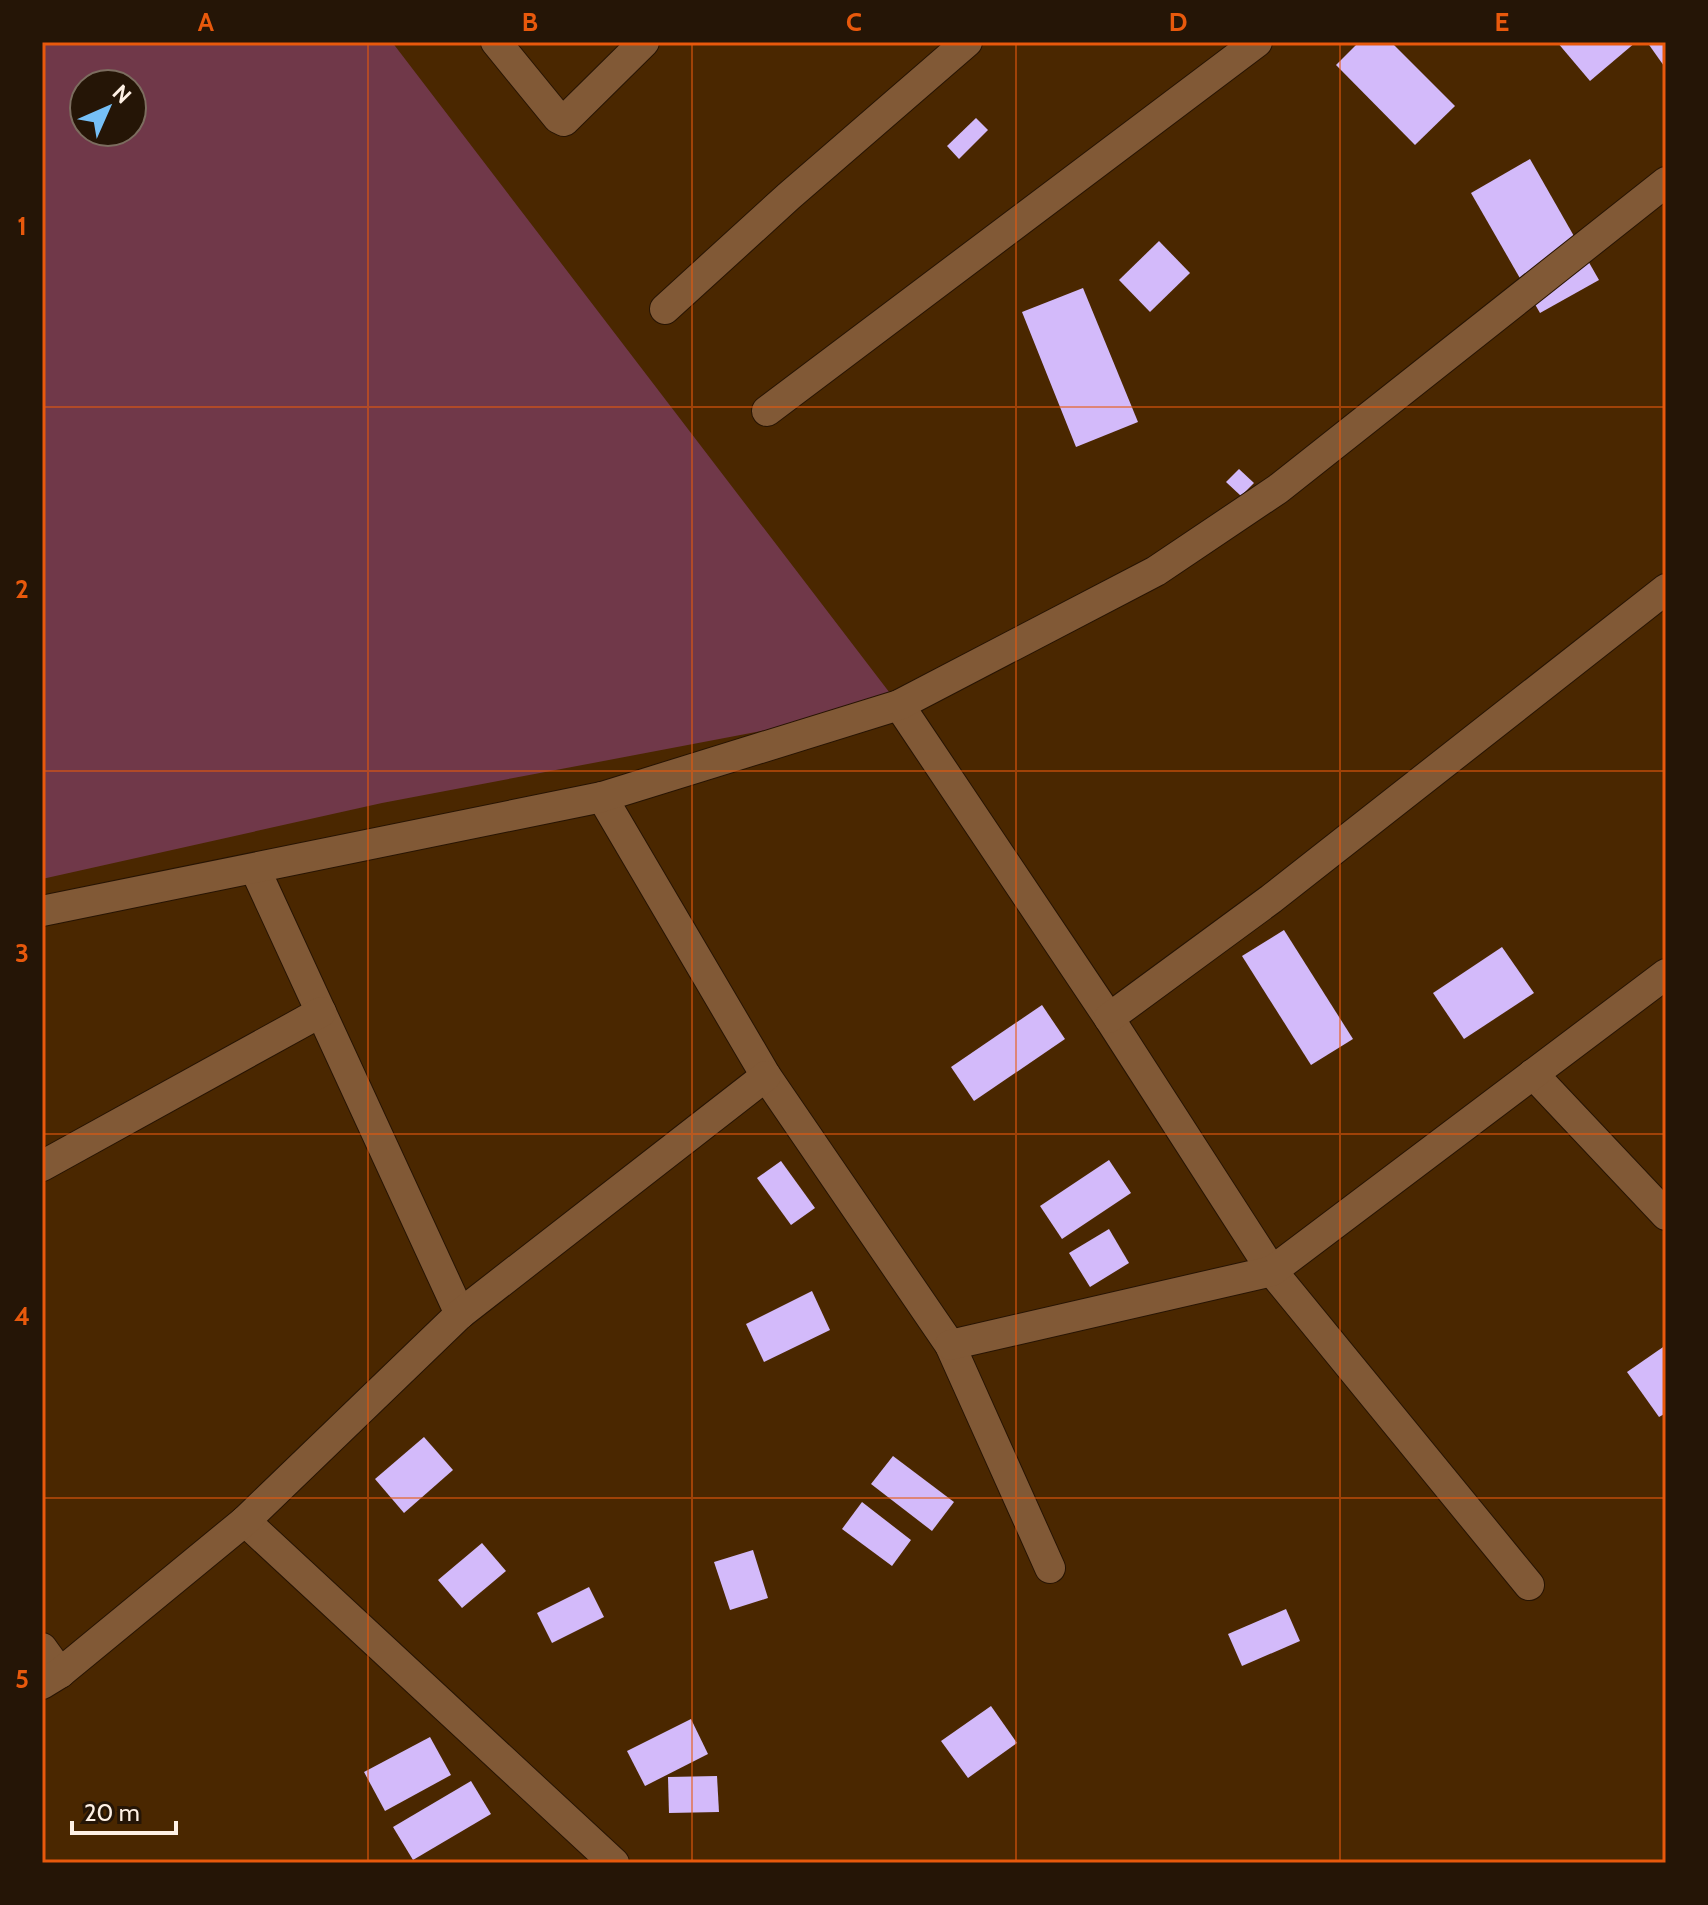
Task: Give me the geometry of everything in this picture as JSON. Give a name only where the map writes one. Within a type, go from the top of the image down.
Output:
[{"type":"street","points":[[496,42],[558,118],[564,121],[644,42]]},
{"type":"street","points":[[665,309],[789,196],[967,42]]},
{"type":"street","points":[[767,411],[1257,42]]},
{"type":"street","points":[[42,911],[602,797],[899,705],[1156,571],[1278,489],[1666,182]]},
{"type":"street","points":[[1109,1018],[1271,899],[1666,589]]},
{"type":"street","points":[[899,705],[1109,1018],[1272,1271],[1529,1585]]},
{"type":"street","points":[[602,797],[766,1076],[950,1345],[1050,1568]]},
{"type":"street","points":[[255,869],[460,1314]]},
{"type":"street","points":[[950,1345],[1272,1271],[1666,974]]},
{"type":"street","points":[[42,1166],[321,1012]]},
{"type":"street","points":[[1533,1074],[1666,1215]]},
{"type":"street","points":[[42,1648],[51,1678],[245,1521],[460,1314],[766,1076]]},
{"type":"street","points":[[245,1521],[614,1863]]},
{"type":"shaded area","points":[[42,42],[392,42],[899,705],[382,803],[42,879]]},
{"type":"building","points":[[1359,42],[1391,42],[1455,106],[1415,145],[1336,65]]},
{"type":"building","points":[[1557,42],[1636,42],[1590,81]]},
{"type":"building","points":[[1647,42],[1666,42],[1664,66]]},
{"type":"building","points":[[976,118],[988,130],[959,159],[947,146]]},
{"type":"building","points":[[1530,159],[1599,280],[1540,313],[1471,193]]},
{"type":"building","points":[[1159,241],[1190,273],[1150,312],[1119,280]]},
{"type":"building","points":[[1083,288],[1138,422],[1076,447],[1022,312]]},
{"type":"building","points":[[1239,469],[1254,483],[1241,496],[1226,482]]},
{"type":"building","points":[[1284,930],[1353,1039],[1311,1065],[1242,956]]},
{"type":"building","points":[[1502,947],[1534,993],[1464,1039],[1433,993]]},
{"type":"building","points":[[1042,1005],[1065,1039],[974,1101],[951,1067]]},
{"type":"building","points":[[1109,1160],[1131,1193],[1062,1239],[1040,1206]]},
{"type":"building","points":[[781,1161],[815,1208],[791,1225],[757,1178]]},
{"type":"building","points":[[1109,1229],[1129,1263],[1090,1287],[1069,1253]]},
{"type":"building","points":[[812,1291],[830,1330],[764,1362],[746,1324]]},
{"type":"building","points":[[1666,1345],[1666,1413],[1659,1417],[1627,1372]]},
{"type":"building","points":[[424,1437],[453,1470],[404,1513],[375,1479]]},
{"type":"building","points":[[893,1456],[954,1502],[932,1531],[871,1484]]},
{"type":"building","points":[[862,1502],[911,1540],[892,1566],[842,1529]]},
{"type":"building","points":[[482,1543],[506,1571],[462,1608],[438,1580]]},
{"type":"building","points":[[753,1550],[768,1598],[730,1610],[714,1562]]},
{"type":"building","points":[[589,1587],[604,1617],[552,1643],[537,1613]]},
{"type":"building","points":[[1286,1609],[1300,1641],[1242,1666],[1228,1634]]},
{"type":"building","points":[[991,1706],[1017,1743],[968,1778],[941,1741]]},
{"type":"building","points":[[691,1719],[708,1754],[645,1786],[627,1751]]},
{"type":"building","points":[[430,1737],[451,1775],[385,1811],[364,1772]]},
{"type":"building","points":[[717,1776],[719,1812],[669,1813],[668,1777]]},
{"type":"building","points":[[471,1781],[491,1814],[413,1860],[393,1827]]}]
